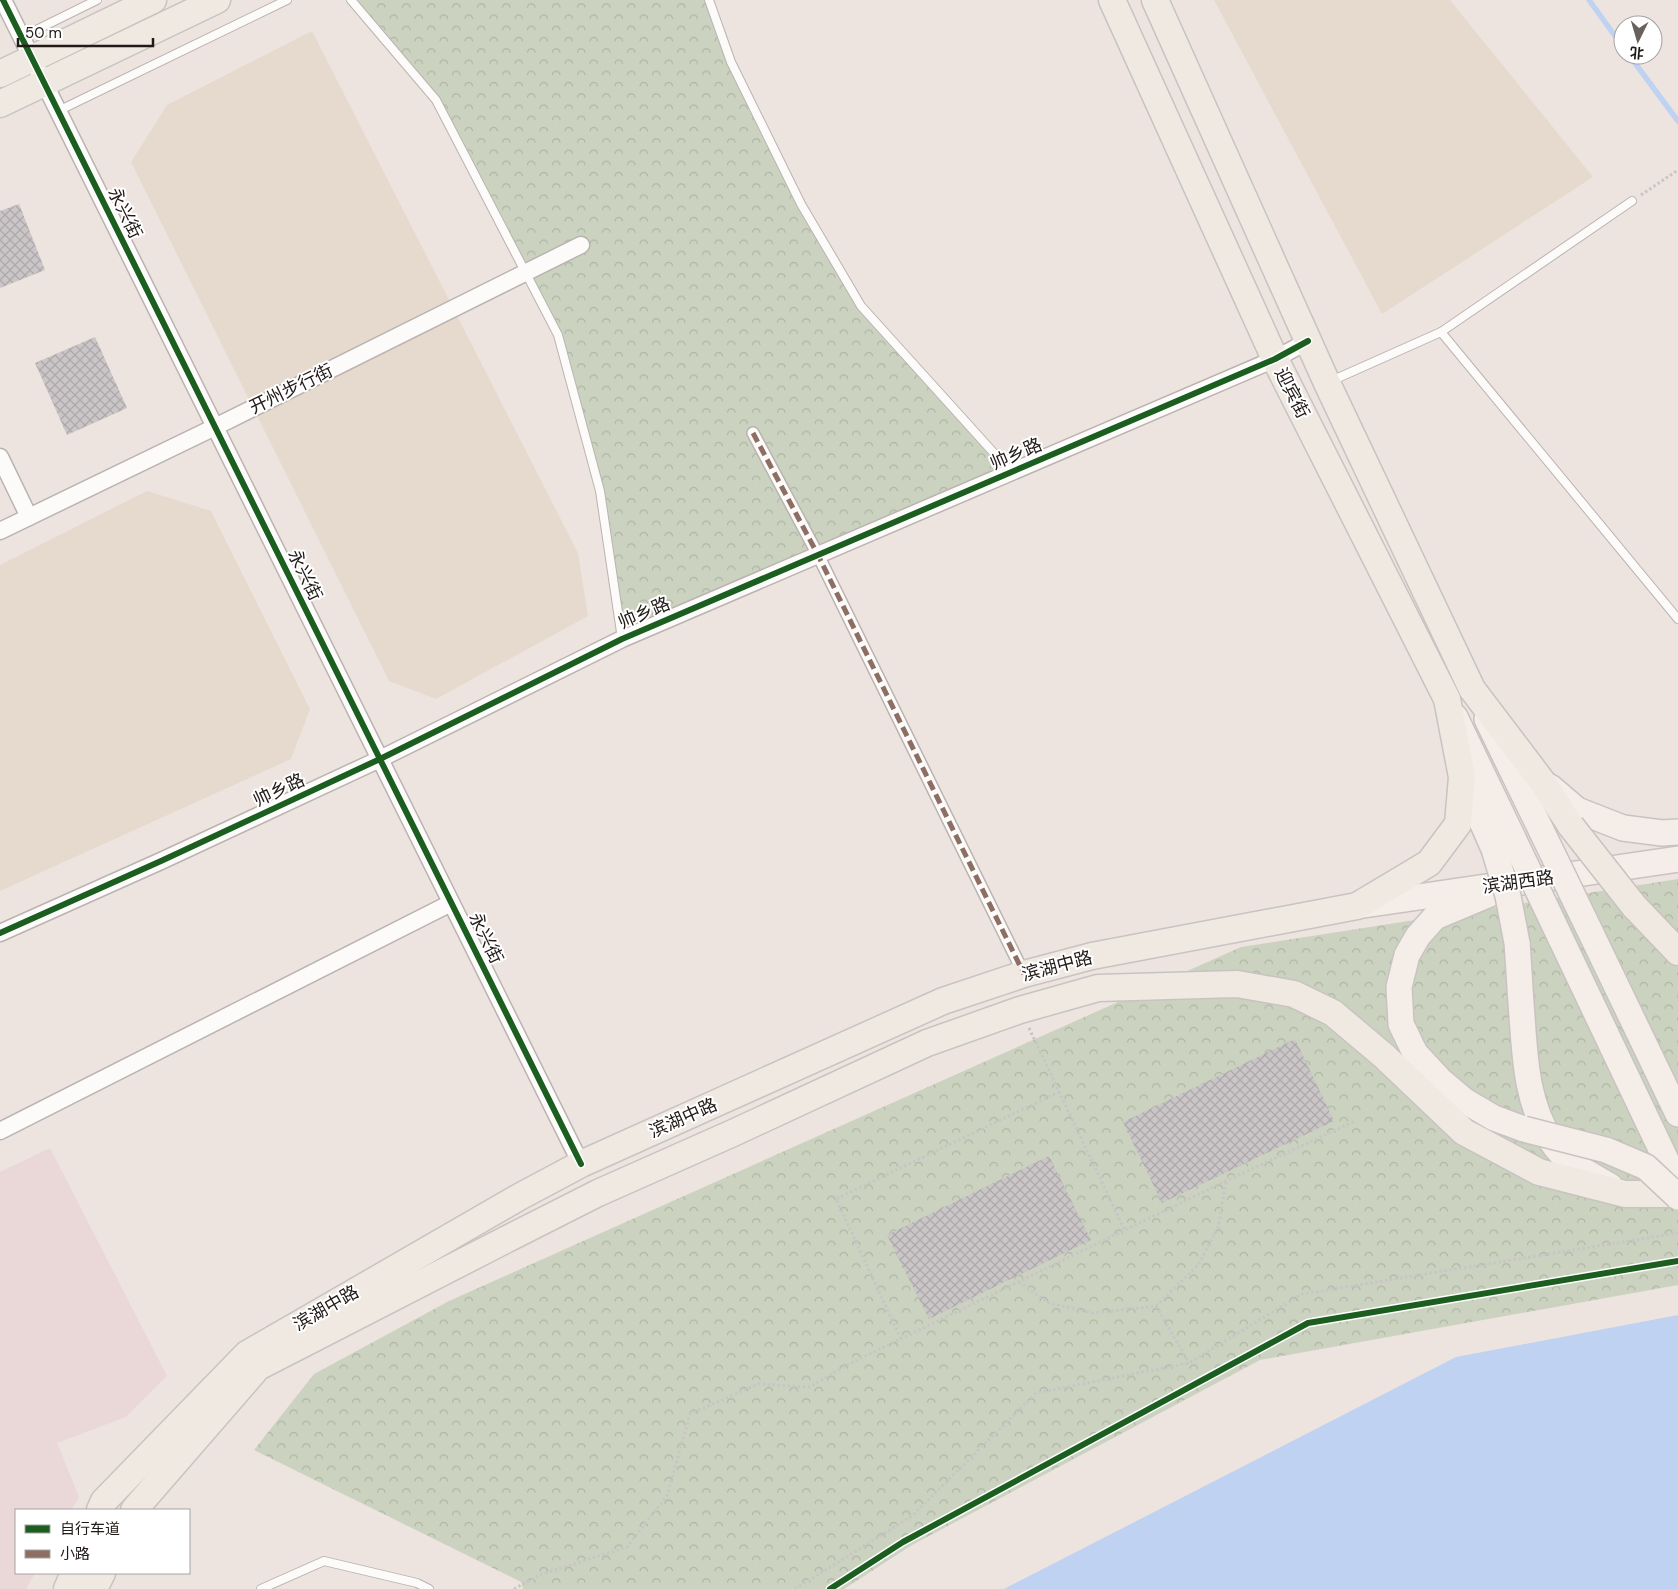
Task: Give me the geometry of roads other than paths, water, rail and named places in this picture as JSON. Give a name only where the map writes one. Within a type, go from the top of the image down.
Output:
[{"type":"highway","points":[[0,74],[27,48],[153,0]]},
{"type":"highway","points":[[0,104],[217,0]]},
{"type":"highway","name":"迎宾街","points":[[1112,0],[1275,360],[1447,699],[1462,777],[1458,824],[1429,863],[1357,906]]},
{"type":"highway","name":"迎宾街","points":[[1155,0],[1327,383],[1472,689],[1541,780],[1571,826],[1634,906],[1678,952]]},
{"type":"highway","name":"滨湖中路","points":[[100,1509],[104,1501],[247,1354],[521,1196],[581,1164],[943,1001],[1024,974],[1092,956],[1357,906]]},
{"type":"highway","name":"滨湖中路","points":[[135,1509],[258,1368],[504,1240],[598,1194],[927,1042],[1020,1010],[1098,988],[1237,984],[1294,994],[1333,1013],[1384,1056],[1464,1132],[1539,1172],[1625,1194],[1678,1196]]},
{"type":"highway","points":[[67,1589],[74,1574]]},
{"type":"highway","points":[[94,1589],[102,1574]]},
{"type":"main road","points":[[1472,689],[1678,1114]]},
{"type":"main road","points":[[1447,699],[1504,844],[1508,896],[1517,943],[1524,1046],[1529,1086],[1538,1117],[1553,1144],[1575,1166],[1625,1194]]},
{"type":"main road","points":[[1462,777],[1560,937],[1678,1185]]},
{"type":"main road","points":[[1541,780],[1577,810],[1623,828],[1662,833],[1678,832]]},
{"type":"main road","name":"滨湖西路","points":[[1357,906],[1678,859]]},
{"type":"main road","points":[[1516,883],[1435,917],[1418,936],[1407,955],[1399,987],[1401,1024],[1415,1052],[1440,1080],[1465,1101],[1494,1118],[1524,1129],[1606,1150],[1646,1167],[1678,1196]]},
{"type":"street","name":"永兴街","points":[[3,0],[581,1164]]},
{"type":"street","name":"开州步行街","points":[[0,531],[215,427],[581,245]]},
{"type":"street","name":"帅乡路","points":[[0,933],[161,861],[380,759],[622,639],[1275,360],[1308,341]]},
{"type":"street","points":[[753,433],[818,555],[1024,974]]},
{"type":"street","points":[[0,457],[29,517]]},
{"type":"street","points":[[0,1130],[451,903]]},
{"type":"lane","points":[[27,48],[96,0]]},
{"type":"lane","points":[[58,111],[287,0]]},
{"type":"lane","points":[[351,0],[436,100],[558,336],[600,492],[622,639]]},
{"type":"lane","points":[[709,0],[731,62],[801,204],[861,306],[1011,472]]},
{"type":"lane","points":[[1327,383],[1441,332],[1632,201]]},
{"type":"lane","points":[[1441,332],[1678,619]]},
{"type":"lane","points":[[261,1589],[324,1561],[417,1583],[429,1589]]},
{"type":"water","points":[[1678,1315],[1678,1589],[1004,1589],[1456,1357]]},
{"type":"waterway","points":[[1589,0],[1613,33]]},
{"type":"waterway","points":[[1636,65],[1678,121]]}]
